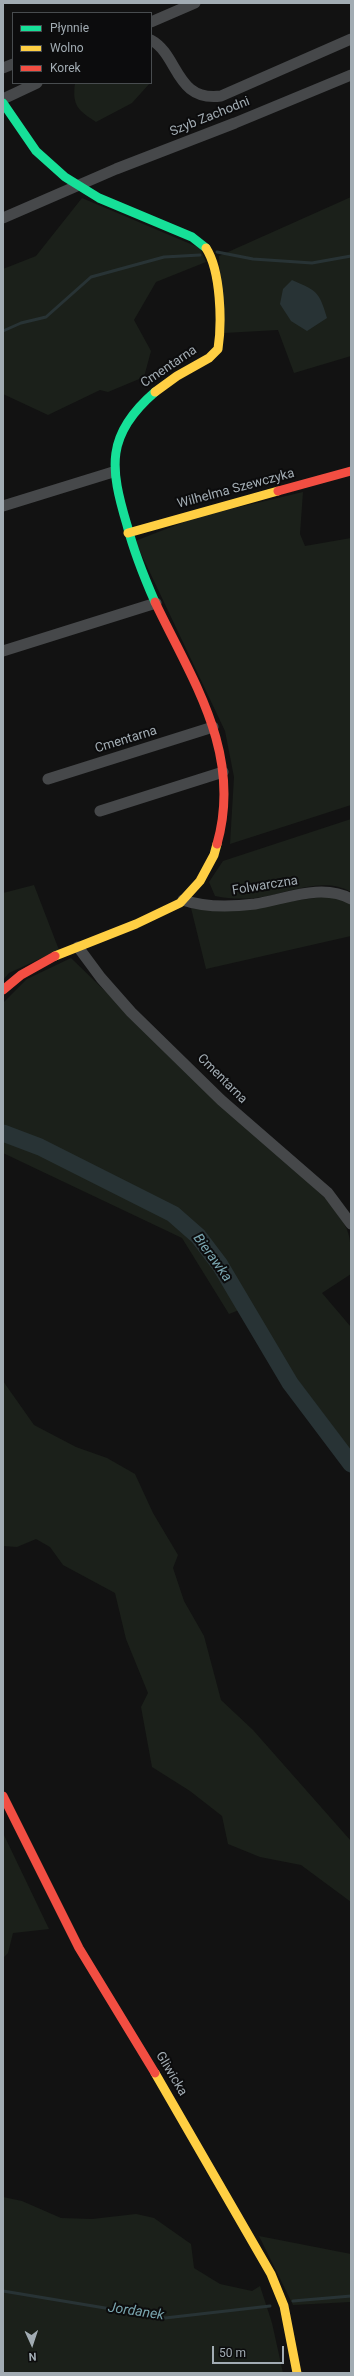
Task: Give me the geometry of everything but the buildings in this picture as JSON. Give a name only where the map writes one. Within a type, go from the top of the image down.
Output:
[{"type":"street","points":[[152,22],[195,3]]},
{"type":"street","name":"Szyb Zachodni","points":[[152,41],[164,51],[182,82],[198,92],[221,96],[351,39]]},
{"type":"street","name":"Szyb Zachodni","points":[[3,218],[351,75]]},
{"type":"street","points":[[3,99],[35,84]]},
{"type":"street","points":[[3,103],[45,160],[79,186]]},
{"type":"street","name":"Cmentarna","points":[[3,990],[25,972],[78,947],[172,907],[183,900],[209,864],[220,838],[224,812],[223,772],[213,727],[198,687],[143,574],[128,533],[116,492],[113,472],[118,442],[136,410],[166,383],[216,352],[220,336],[216,279],[206,248],[192,237],[110,203],[79,186]]},
{"type":"street","points":[[3,506],[113,472]]},
{"type":"street","name":"Wilhelma Szewczyka","points":[[128,533],[351,472]]},
{"type":"street","points":[[3,651],[156,603]]},
{"type":"street","name":"Cmentarna","points":[[48,779],[213,727]]},
{"type":"street","points":[[100,811],[223,772]]},
{"type":"street","name":"Folwarczna","points":[[183,900],[205,905],[232,906],[323,892],[340,894],[351,899]]},
{"type":"street","name":"Cmentarna","points":[[78,947],[100,978],[131,1012],[180,1058],[221,1100],[328,1193],[351,1224]]},
{"type":"street","name":"Gliwicka","points":[[3,1796],[82,1954],[155,2073],[271,2274],[284,2306],[297,2373]]},
{"type":"shaded area","points":[[75,84],[149,84],[132,103],[96,122],[78,107],[74,97]]},
{"type":"shaded area","points":[[351,197],[351,356],[294,373],[278,330],[224,333],[219,256]]},
{"type":"shaded area","points":[[82,198],[200,248],[206,262],[156,282],[134,320],[151,351],[144,377],[108,392],[100,390],[48,415],[3,394],[3,269],[36,256]]},
{"type":"shaded area","points":[[292,280],[316,293],[322,302],[327,318],[307,331],[291,321],[280,304],[283,289]]},
{"type":"shaded area","points":[[303,492],[300,534],[305,546],[351,538],[351,805],[230,844],[234,777],[225,731],[135,541],[197,517]]},
{"type":"shaded area","points":[[351,819],[351,892],[340,887],[328,885],[303,888],[255,898],[225,898],[215,896],[209,882],[223,861]]},
{"type":"shaded area","points":[[34,885],[59,950],[9,973],[3,980],[3,893]]},
{"type":"shaded area","points":[[330,896],[351,903],[351,936],[206,969],[191,908],[219,911]]},
{"type":"shaded area","points":[[71,958],[173,1057],[325,1198],[345,1225],[350,1240],[351,1274],[322,1293],[351,1327],[351,1451],[285,1363],[252,1305],[229,1314],[182,1238],[3,1153],[3,1003],[27,979]]},
{"type":"shaded area","points":[[3,1381],[34,1425],[76,1447],[107,1458],[135,1474],[153,1513],[178,1555],[173,1568],[184,1601],[204,1636],[221,1700],[253,1730],[351,1841],[351,1902],[301,1865],[260,1857],[228,1844],[222,1816],[190,1791],[152,1767],[141,1707],[148,1693],[126,1639],[115,1593],[63,1565],[50,1547],[36,1539],[17,1547],[3,1546]]},
{"type":"shaded area","points":[[3,1833],[49,1929],[13,1933],[8,1953],[3,1958]]},
{"type":"shaded area","points":[[3,2197],[22,2201],[61,2218],[92,2219],[136,2214],[154,2218],[191,2244],[194,2268],[220,2284],[252,2291],[260,2286],[272,2323],[283,2373],[3,2373]]},
{"type":"shaded area","points":[[259,2236],[351,2254],[351,2302],[293,2305]]},
{"type":"waterway","points":[[217,252],[253,259],[312,263],[351,256]]},
{"type":"waterway","points":[[3,331],[21,323],[46,317],[91,277],[164,257],[200,255]]},
{"type":"waterway","name":"Bierawka","points":[[3,1133],[40,1147],[173,1214],[198,1236],[220,1265],[290,1383],[351,1464]]},
{"type":"waterway","name":"Jordanek","points":[[3,2291],[165,2318],[270,2306]]},
{"type":"waterway","name":"Jordanek","points":[[293,2301],[351,2296]]},
{"type":"traffic: fast","points":[[3,103],[36,151],[65,177],[99,198],[192,237],[206,248]]},
{"type":"traffic: fast","points":[[155,392],[127,423],[120,438],[116,453],[115,469],[121,505],[130,535],[155,602]]},
{"type":"traffic: slow","points":[[155,392],[177,376],[209,358],[218,349],[220,325],[219,297],[215,270],[206,248]]},
{"type":"traffic: slow","points":[[128,533],[278,491]]},
{"type":"traffic: slow","points":[[55,956],[136,924],[180,903],[200,881],[214,855],[217,844]]},
{"type":"traffic: slow","points":[[155,2073],[271,2274],[284,2306],[297,2373]]},
{"type":"traffic: jam","points":[[278,491],[351,471]]},
{"type":"traffic: jam","points":[[155,602],[198,689],[210,718],[219,748],[223,779],[223,811],[217,844]]},
{"type":"traffic: jam","points":[[3,990],[21,975],[55,956]]},
{"type":"traffic: jam","points":[[3,1796],[79,1948],[155,2073]]}]
